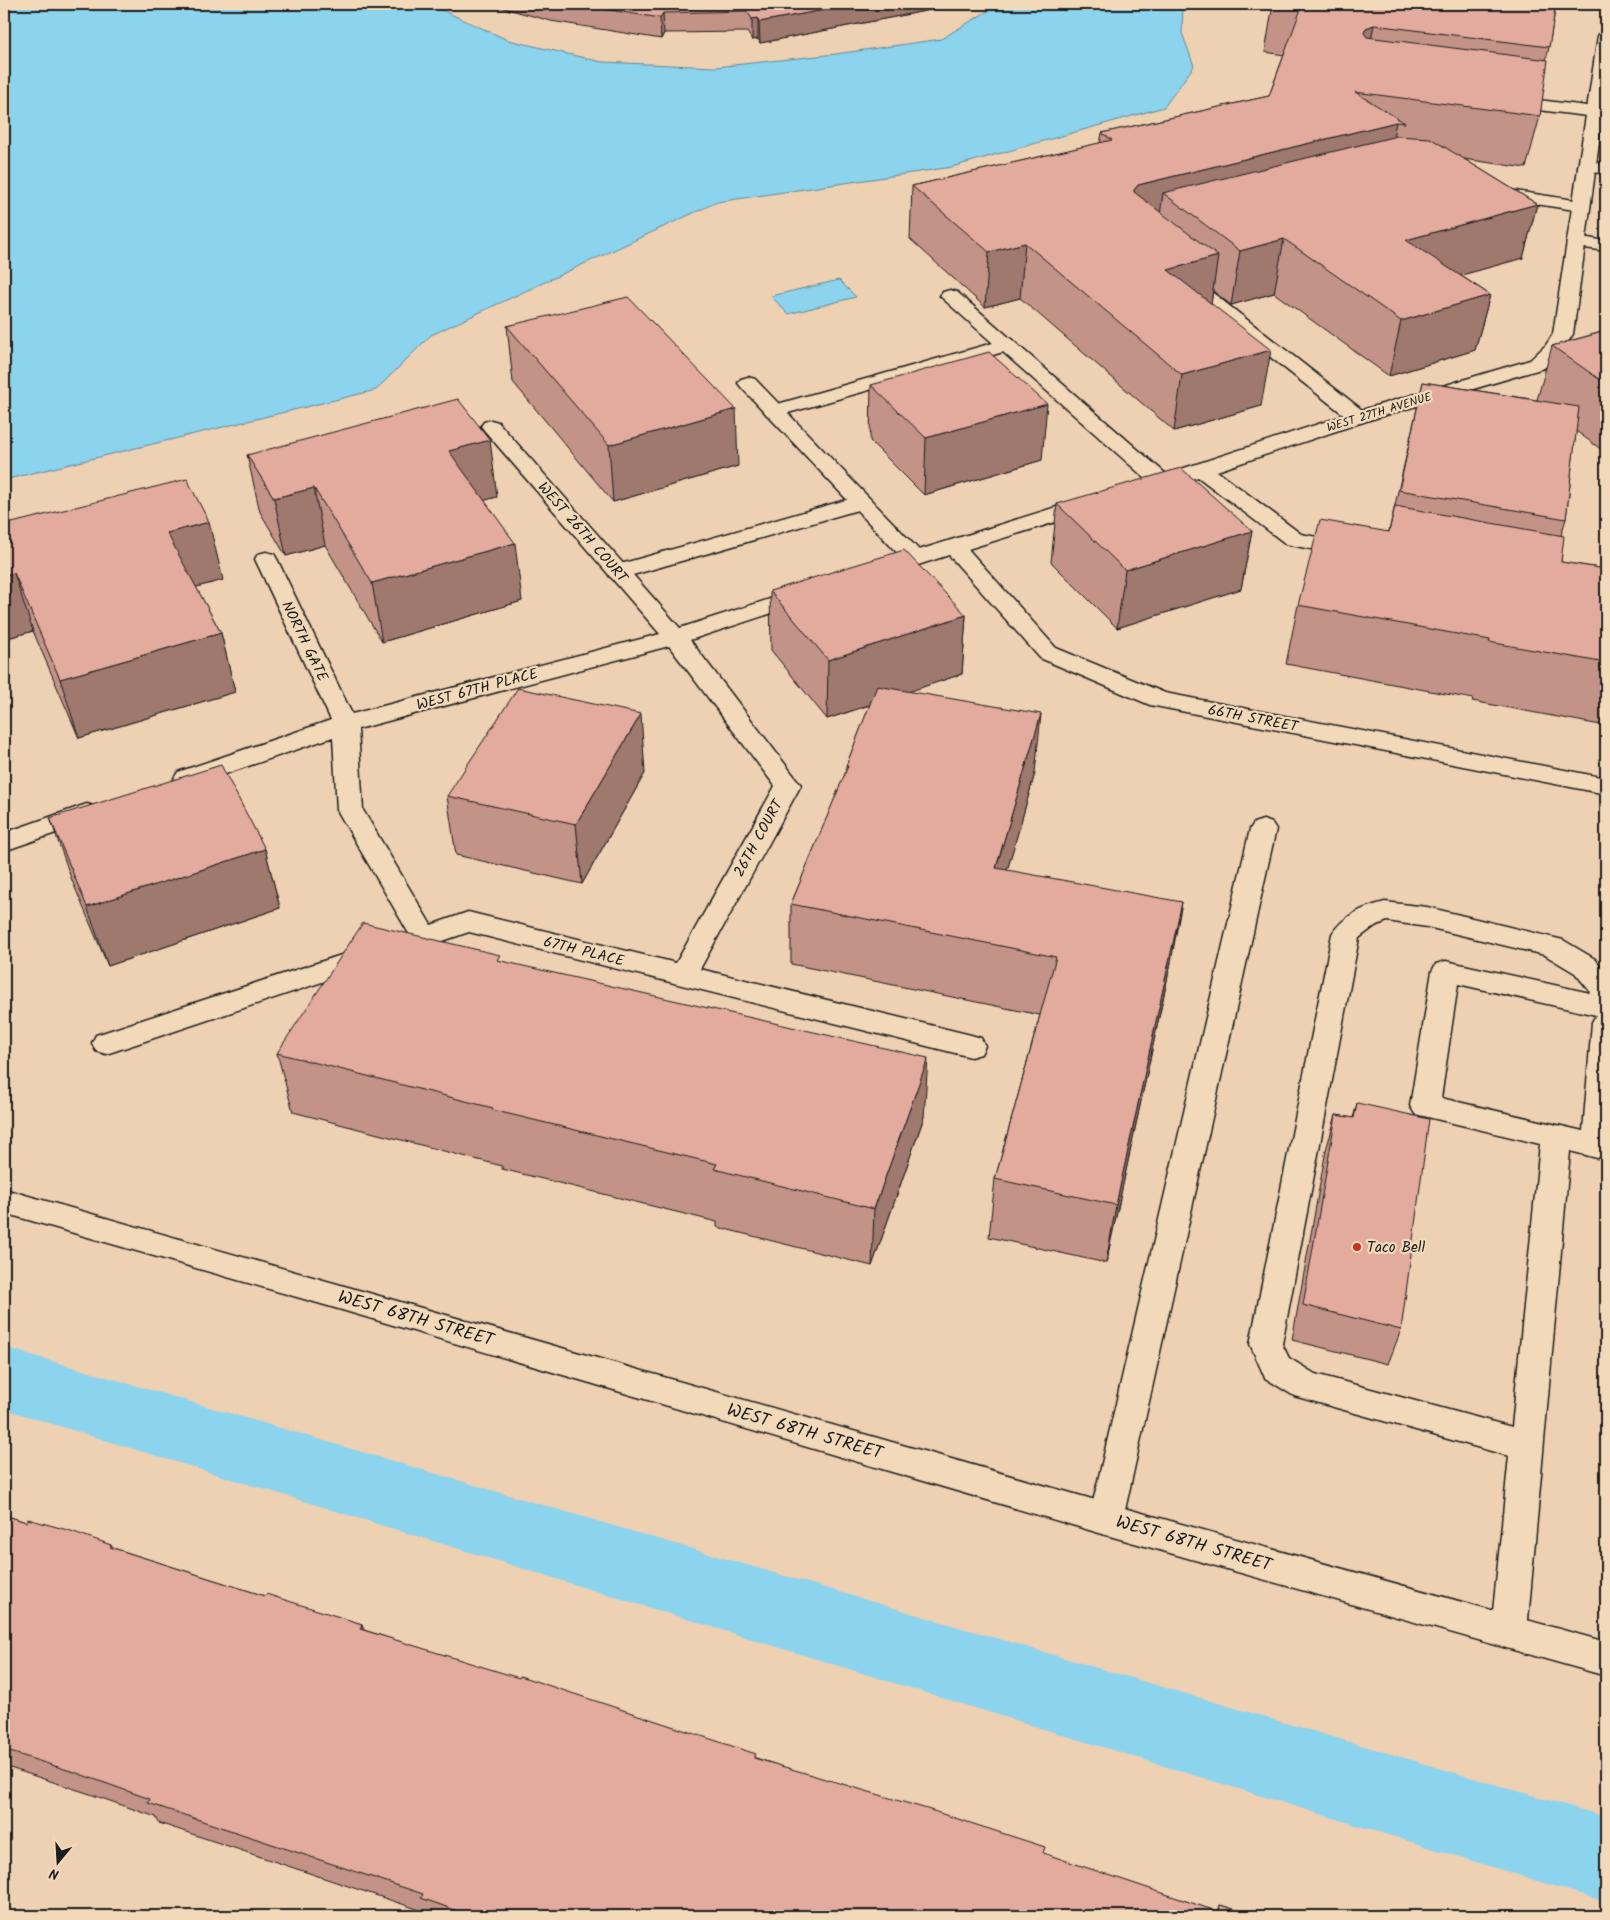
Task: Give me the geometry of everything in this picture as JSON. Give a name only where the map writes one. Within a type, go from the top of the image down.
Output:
[{"type":"street","name":"WEST 27TH AVENUE","points":[[1134,491],[1359,417],[1536,364],[1554,349],[1563,334],[1581,206],[1596,168],[1595,112],[1604,63],[1606,36]]},
{"type":"street","points":[[1489,98],[1595,112]]},
{"type":"street","points":[[1474,190],[1581,206]]},
{"type":"street","points":[[1576,242],[1606,246]]},
{"type":"street","points":[[1170,269],[1359,417]]},
{"type":"street","points":[[950,296],[1162,482]]},
{"type":"street","points":[[774,411],[1007,345]]},
{"type":"street","points":[[748,383],[915,559]]},
{"type":"street","name":"WEST 26TH COURT","points":[[491,426],[675,637]]},
{"type":"street","points":[[1201,469],[1294,540],[1372,554]]},
{"type":"street","points":[[860,577],[953,546],[1105,500]]},
{"type":"street","points":[[618,572],[860,502]]},
{"type":"street","name":"66TH STREET","points":[[953,546],[1048,653],[1159,700],[1606,786]]},
{"type":"street","name":"NORTH GATE","points":[[266,559],[345,724]]},
{"type":"street","name":"WEST 67TH PLACE","points":[[170,784],[345,724],[675,637],[823,589]]},
{"type":"street","name":"26TH COURT","points":[[675,637],[788,786],[683,975]]},
{"type":"street","points":[[345,724],[350,810],[425,937]]},
{"type":"street","points":[[4,842],[105,807]]},
{"type":"street","points":[[1106,1519],[1263,829]]},
{"type":"street","points":[[1526,1446],[1306,1386],[1277,1368],[1266,1344],[1346,934],[1364,919],[1384,911],[1427,917],[1553,947],[1585,966],[1602,987],[1606,1003]]},
{"type":"street","name":"67TH PLACE","points":[[106,1043],[468,922],[971,1046]]},
{"type":"street","points":[[1606,1007],[1446,971],[1425,1106],[1596,1146],[1606,1022]]},
{"type":"street","points":[[1509,1631],[1556,1137]]},
{"type":"street","name":"WEST 68TH STREET","points":[[4,1201],[1106,1519],[1606,1659]]},
{"type":"water","points":[[4,4],[428,4],[508,40],[602,62],[715,67],[836,54],[941,39],[993,8],[996,4],[1183,4],[1182,33],[1194,66],[1164,107],[952,167],[717,202],[431,335],[376,390],[4,480]]},
{"type":"water","points":[[839,280],[856,297],[788,314],[771,296]]},
{"type":"building","points":[[572,4],[856,4],[759,22],[758,18],[752,19],[747,11],[663,13],[660,18]]},
{"type":"building","points":[[1279,4],[1556,4],[1549,47],[1374,25],[1366,28],[1364,33],[1367,37],[1548,60],[1540,116],[1355,92],[1405,123],[1396,122],[1138,185],[1134,192],[1218,256],[1168,270],[1271,350],[1182,375],[1025,243],[989,252],[912,186],[1112,140],[1102,133],[1269,96],[1302,6]]},
{"type":"building","points":[[1397,136],[1430,138],[1537,204],[1406,240],[1490,295],[1401,321],[1284,239],[1240,251],[1163,193]]},
{"type":"building","points":[[628,297],[736,409],[609,445],[507,326]]},
{"type":"building","points":[[1606,331],[1606,384],[1552,346]]},
{"type":"building","points":[[989,352],[1047,404],[926,438],[871,385]]},
{"type":"building","points":[[1423,382],[1579,407],[1566,519],[1399,490]]},
{"type":"building","points":[[458,399],[490,440],[449,451],[515,543],[372,583],[314,488],[274,498],[247,455]]},
{"type":"building","points":[[1181,468],[1252,531],[1125,570],[1057,504]]},
{"type":"building","points":[[187,479],[209,522],[167,533],[221,633],[60,679],[14,573],[4,575],[4,525]]},
{"type":"building","points":[[1395,506],[1564,536],[1561,562],[1606,569],[1606,663],[1298,605],[1320,520],[1389,532]]},
{"type":"building","points":[[904,550],[966,615],[828,660],[770,591]]},
{"type":"building","points":[[877,686],[1041,714],[996,868],[1182,902],[1116,1205],[995,1179],[1056,957],[791,904],[848,766],[846,766]]},
{"type":"building","points":[[518,688],[641,714],[576,824],[447,796]]},
{"type":"building","points":[[221,765],[265,849],[87,907],[50,818]]},
{"type":"building","points":[[363,923],[500,955],[497,960],[928,1058],[874,1209],[714,1169],[717,1164],[492,1110],[493,1108],[277,1053]]},
{"type":"building","name":"Taco Bell","points":[[1357,1103],[1429,1119],[1401,1330],[1303,1305],[1336,1115],[1354,1118]]},
{"type":"building","points":[[4,1515],[26,1522],[28,1519],[71,1531],[111,1545],[110,1547],[265,1596],[266,1594],[362,1624],[360,1629],[519,1678],[520,1676],[756,1754],[754,1758],[927,1809],[1045,1847],[1043,1853],[1219,1912],[1220,1905],[1257,1916],[472,1916],[421,1898],[423,1894],[148,1803],[150,1799],[4,1750]]},
{"type":"waterway","points":[[4,1378],[1606,1860]]},
{"type":"place","name":"Taco Bell","points":[[1357,1247]]}]
